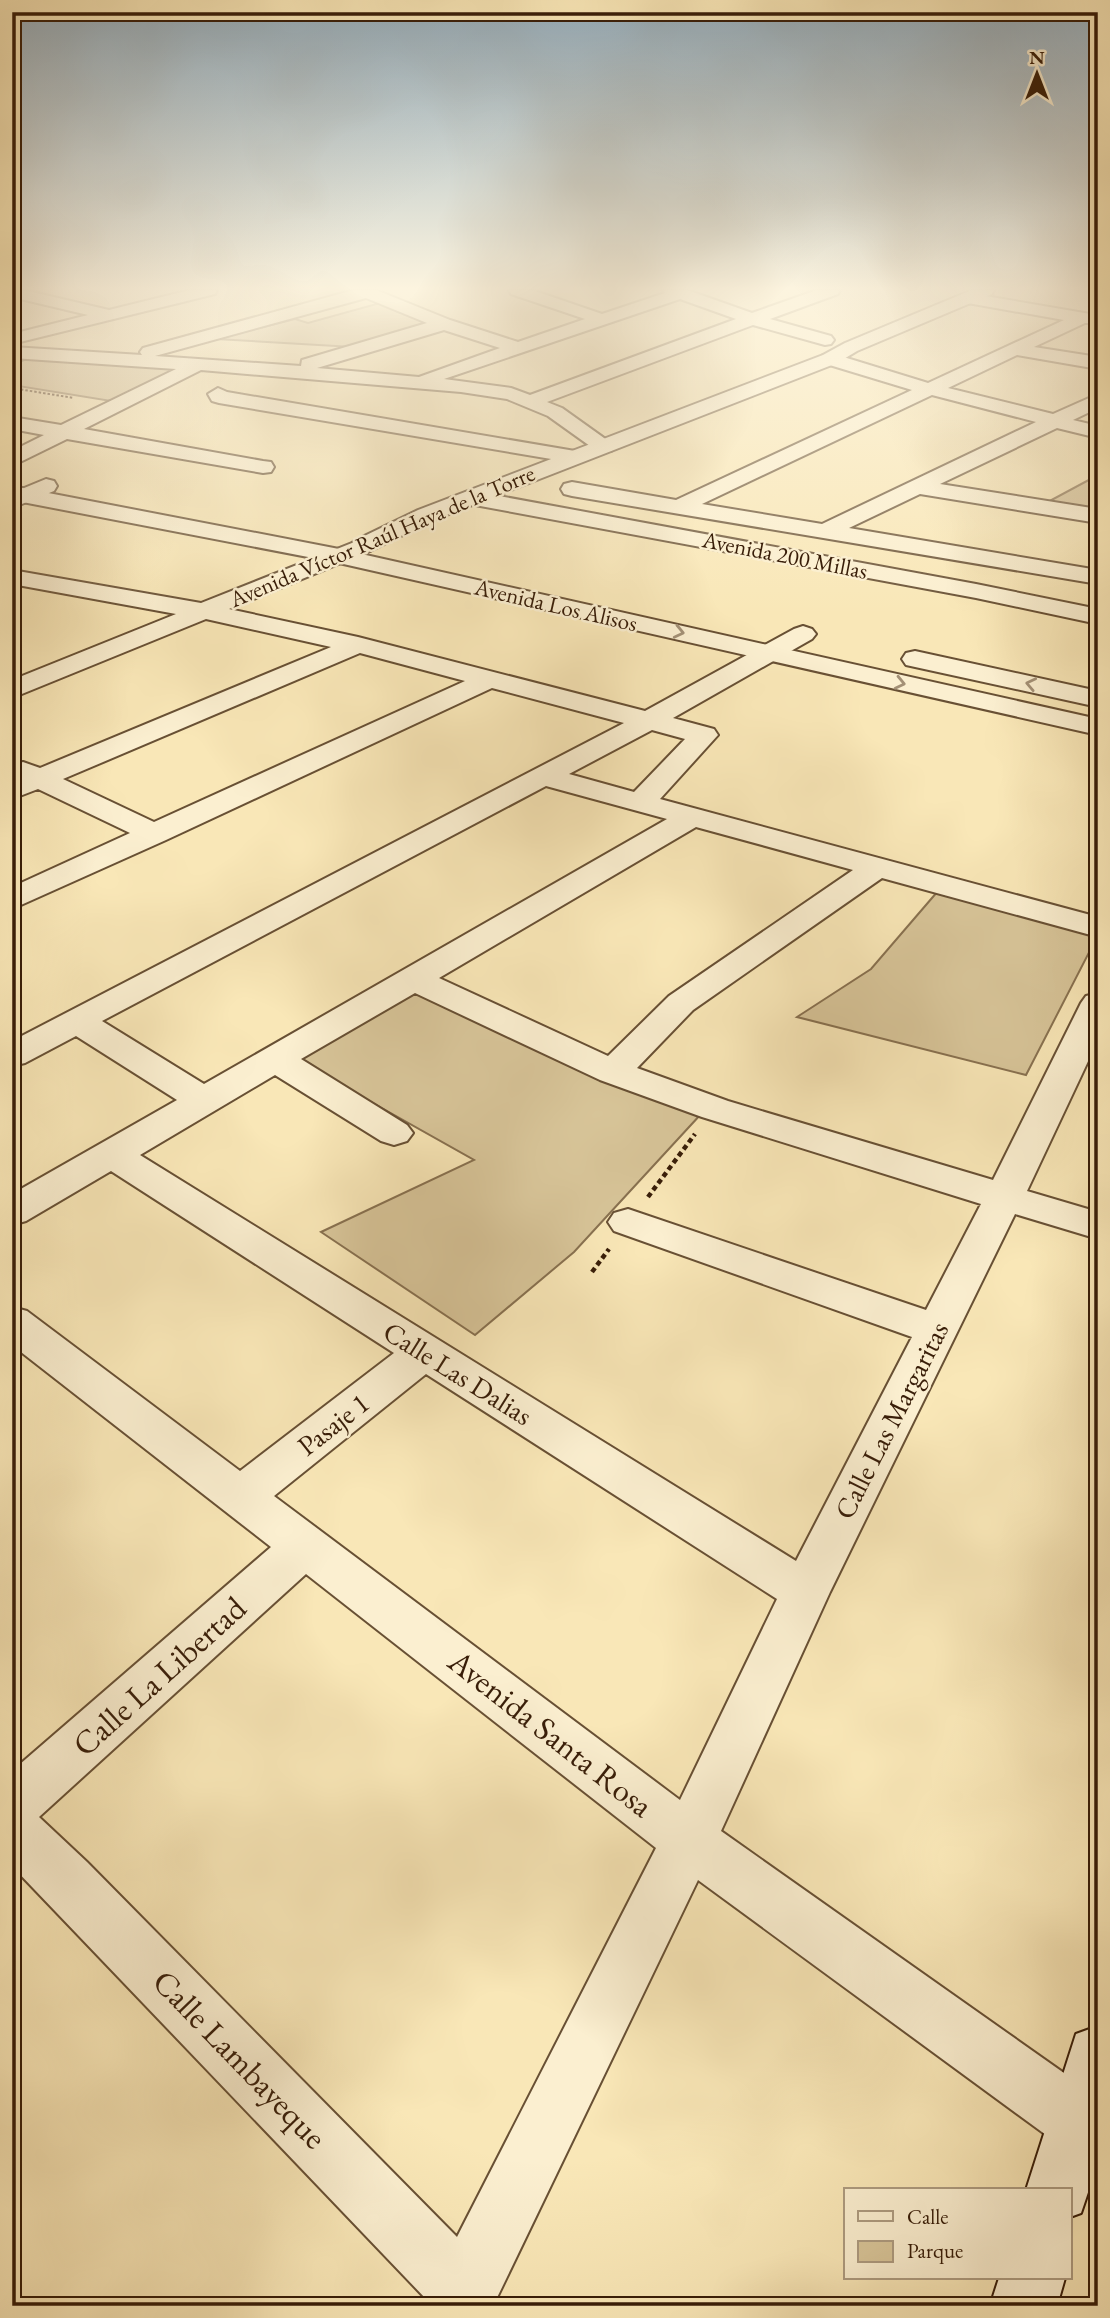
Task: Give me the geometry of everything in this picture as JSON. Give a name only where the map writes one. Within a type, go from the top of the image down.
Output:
[{"type":"street","points":[[12,460],[128,398]]},
{"type":"street","points":[[226,398],[575,457]]},
{"type":"street","points":[[520,398],[555,412],[604,447]]},
{"type":"street","points":[[529,402],[539,398]]},
{"type":"street","name":"Avenida Víctor Raúl Haya de la Torre","points":[[12,690],[351,551],[426,515],[604,447],[715,398]]},
{"type":"street","points":[[678,507],[910,398]]},
{"type":"street","points":[[971,398],[1098,432]]},
{"type":"street","points":[[826,531],[1098,400]]},
{"type":"street","points":[[12,423],[263,467]]},
{"type":"street","points":[[516,480],[1098,577]]},
{"type":"street","points":[[916,487],[1098,516]]},
{"type":"street","name":"Avenida Los Alisos","points":[[21,491],[709,616]]},
{"type":"street","name":"Avenida 200 Millas","points":[[472,498],[976,591],[1098,617]]},
{"type":"street","name":"Avenida Los Alisos","points":[[351,551],[770,653],[1098,727]]},
{"type":"street","points":[[976,591],[1007,561]]},
{"type":"street","points":[[12,577],[202,611],[358,645],[704,735],[640,802]]},
{"type":"street","points":[[12,592],[39,582]]},
{"type":"street","points":[[763,626],[830,640]]},
{"type":"street","points":[[12,1055],[650,720],[803,634]]},
{"type":"street","points":[[21,778],[358,645]]},
{"type":"street","points":[[897,655],[1098,699]]},
{"type":"street","points":[[12,899],[488,680]]},
{"type":"street","points":[[542,776],[876,869],[1098,927]]},
{"type":"street","points":[[21,778],[155,834]]},
{"type":"street","points":[[12,1212],[692,817]]},
{"type":"street","points":[[613,1072],[681,1003],[876,869]]},
{"type":"street","points":[[411,978],[613,1072],[715,1109],[1098,1226]]},
{"type":"street","name":"Calle Las Margaritas","points":[[462,2299],[689,1840],[805,1592],[1004,1197],[1098,1003]]},
{"type":"street","points":[[77,1021],[203,1100]]},
{"type":"street","points":[[274,1058],[394,1133]]},
{"type":"street","name":"Calle Las Dalias","points":[[111,1154],[805,1592]]},
{"type":"street","points":[[628,1222],[936,1329]]},
{"type":"street","name":"Avenida Santa Rosa","points":[[12,1322],[689,1840],[1088,2127]]},
{"type":"street","name":"Pasaje 1","points":[[241,1496],[425,1352]]},
{"type":"street","name":"Calle La Libertad","points":[[12,1806],[306,1545]]},
{"type":"street","name":"Calle Lambayeque","points":[[12,1828],[67,1881],[462,2299]]},
{"type":"street","points":[[1059,2188],[1088,2127],[1098,2056]]},
{"type":"street","points":[[1023,2306],[1031,2280]]},
{"type":"path","points":[[78,398],[116,404]]},
{"type":"path","points":[[592,1272],[715,1109]]},
{"type":"green space","points":[[94,398],[117,398],[111,401]]},
{"type":"green space","points":[[1098,475],[1098,512],[1044,504]]},
{"type":"green space","points":[[938,891],[1098,935],[1026,1075],[797,1017],[871,969]]},
{"type":"green space","points":[[406,988],[701,1114],[574,1252],[475,1335],[321,1232],[474,1160],[291,1057]]}]
